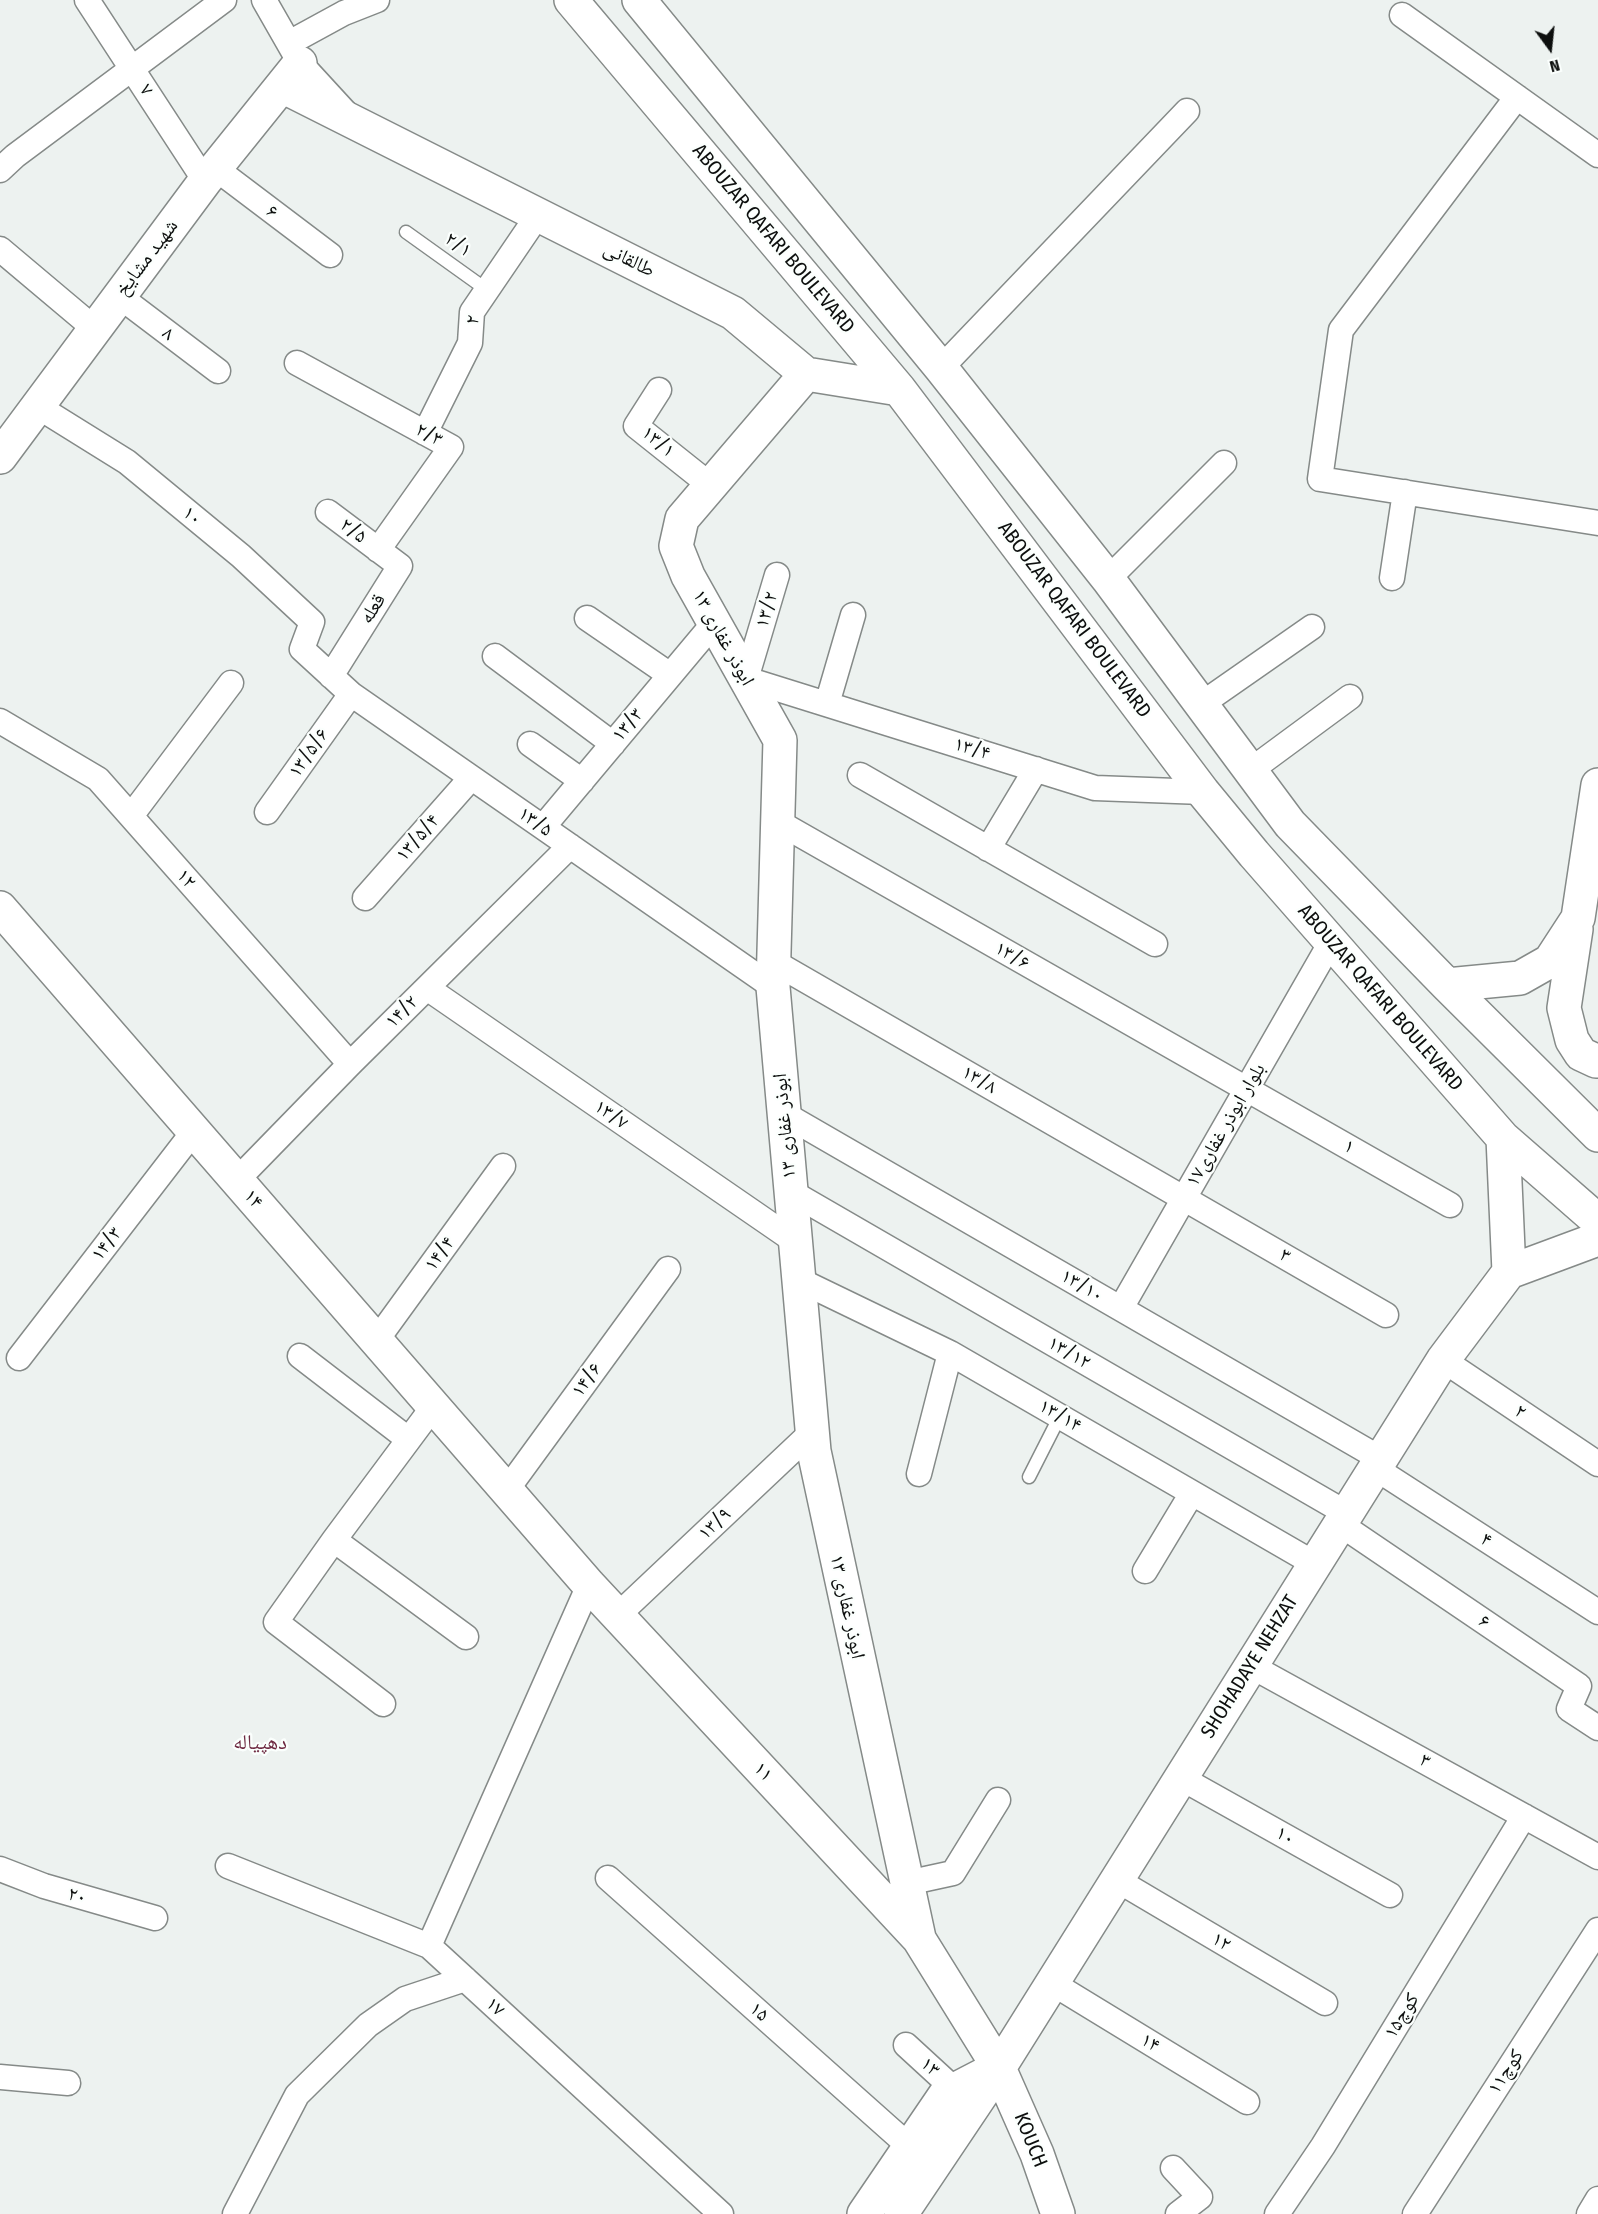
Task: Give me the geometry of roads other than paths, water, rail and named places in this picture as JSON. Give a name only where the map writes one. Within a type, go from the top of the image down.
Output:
[{"type":"street","name":"۷","points":[[87,0],[132,69],[210,174]]},
{"type":"street","points":[[0,170],[15,156],[224,0]]},
{"type":"street","points":[[264,0],[290,64],[344,13],[376,0]]},
{"type":"street","name":"ABOUZAR QAFARI BOULEVARD","points":[[571,0],[899,389],[1203,792],[1254,854],[1503,1138],[1598,1221]]},
{"type":"street","points":[[639,0],[941,368],[1108,579],[1203,703],[1290,824],[1598,1135]]},
{"type":"street","points":[[1402,15],[1598,154]]},
{"type":"street","name":"طالقانی","points":[[290,64],[355,123],[734,313],[806,374]]},
{"type":"street","name":"شهید مشایخ","points":[[1,453],[290,64]]},
{"type":"street","points":[[1517,97],[1341,330],[1320,479],[1598,523]]},
{"type":"street","points":[[941,368],[1187,111]]},
{"type":"street","name":"۶","points":[[210,174],[330,255]]},
{"type":"street","name":"۲","points":[[425,433],[470,343],[472,312],[538,215]]},
{"type":"street","points":[[0,249],[94,329]]},
{"type":"street","name":"۸","points":[[119,296],[218,371]]},
{"type":"street","name":"۲/۳","points":[[297,363],[451,447],[378,550]]},
{"type":"street","points":[[806,374],[899,389]]},
{"type":"street","name":"۱۳ ابوذر غفاری","points":[[806,374],[682,519],[676,546],[688,576],[780,740],[774,975],[814,1450],[919,1939]]},
{"type":"street","name":"۱۳/۱","points":[[659,390],[636,426],[710,485]]},
{"type":"street","name":"۱۰","points":[[37,406],[127,462],[241,556],[312,622],[302,649]]},
{"type":"street","points":[[1108,579],[1224,463]]},
{"type":"street","points":[[1392,578],[1404,492]]},
{"type":"street","name":"۲/۵","points":[[328,512],[378,550]]},
{"type":"street","name":"قعله","points":[[331,676],[400,566],[378,550]]},
{"type":"street","name":"۱۳/۲","points":[[746,679],[777,575]]},
{"type":"street","points":[[827,704],[853,615]]},
{"type":"street","points":[[587,618],[670,675]]},
{"type":"street","name":"۱۳/۳","points":[[543,828],[714,623]]},
{"type":"street","points":[[1203,703],[1312,627]]},
{"type":"street","name":"۱۳/۵","points":[[302,649],[351,694],[543,828],[774,975]]},
{"type":"street","points":[[495,656],[613,744]]},
{"type":"street","name":"۱۳/۴","points":[[746,679],[1095,788],[1203,792]]},
{"type":"street","points":[[131,816],[231,683]]},
{"type":"street","name":"۱۳/۵/۶","points":[[267,812],[351,694]]},
{"type":"street","points":[[1251,770],[1350,697]]},
{"type":"street","name":"۱۲","points":[[0,721],[98,779],[350,1064]]},
{"type":"street","points":[[530,744],[582,781]]},
{"type":"street","points":[[988,849],[1036,769]]},
{"type":"street","points":[[860,775],[1155,944]]},
{"type":"street","name":"۱۳/۵/۴","points":[[365,898],[471,777]]},
{"type":"street","points":[[1598,785],[1564,1008],[1576,1047],[1581,1054],[1598,1060]]},
{"type":"street","name":"۱۳/۶","points":[[778,822],[1247,1089]]},
{"type":"street","name":"۱۴/۲","points":[[237,1180],[350,1064],[570,846]]},
{"type":"street","name":"۱۴","points":[[0,908],[506,1491]]},
{"type":"street","points":[[1447,985],[1520,978],[1550,961],[1578,918]]},
{"type":"street","name":"بلوار ابوذر غفاری۱۷","points":[[1121,1308],[1331,942]]},
{"type":"street","name":"۱۳/۸","points":[[774,975],[1184,1198]]},
{"type":"street","name":"۱۳/۷","points":[[427,988],[796,1242]]},
{"type":"street","name":"۱","points":[[1247,1089],[1450,1205]]},
{"type":"street","name":"۱۳/۱۰","points":[[784,1114],[1121,1308],[1378,1463]]},
{"type":"street","name":"۱۴/۳","points":[[19,1358],[194,1131]]},
{"type":"street","points":[[1503,1138],[1509,1272],[1598,1239]]},
{"type":"street","name":"۱۴/۴","points":[[376,1341],[503,1166]]},
{"type":"street","name":"۱۳/۱۲","points":[[791,1192],[1343,1519]]},
{"type":"street","name":"۳","points":[[1184,1198],[1386,1315]]},
{"type":"street","name":"۱۴/۶","points":[[506,1491],[668,1269]]},
{"type":"street","name":"SHOHADAYE NEHZAT","points":[[901,2214],[999,2067],[1443,1360],[1509,1272]]},
{"type":"street","name":"۱۳/۱۴","points":[[799,1280],[950,1353],[1314,1564]]},
{"type":"street","points":[[919,1474],[950,1353]]},
{"type":"street","points":[[300,1356],[408,1439]]},
{"type":"street","name":"۲","points":[[1443,1360],[1598,1464]]},
{"type":"street","points":[[383,1704],[276,1622],[334,1539],[433,1407]]},
{"type":"street","name":"۱۳/۹","points":[[617,1616],[812,1432]]},
{"type":"street","name":"۴","points":[[1378,1463],[1598,1612]]},
{"type":"street","name":"۱۱","points":[[506,1491],[617,1616],[919,1939],[999,2067]]},
{"type":"street","points":[[1145,1571],[1192,1493]]},
{"type":"street","name":"۶","points":[[1343,1519],[1579,1686],[1569,1708],[1598,1728]]},
{"type":"street","points":[[334,1539],[466,1637]]},
{"type":"street","points":[[429,1946],[589,1585]]},
{"type":"street","name":"۳","points":[[1251,1666],[1598,1857]]},
{"type":"street","name":"۱۰","points":[[1180,1778],[1390,1894]]},
{"type":"street","points":[[907,1883],[953,1873],[998,1800]]},
{"type":"street","name":"۱۵کوچ","points":[[1277,2214],[1323,2146],[1524,1816]]},
{"type":"street","name":"۱۷","points":[[228,1866],[429,1946],[721,2214]]},
{"type":"street","name":"۲۰","points":[[0,1869],[44,1886],[155,1918]]},
{"type":"street","name":"۱۵","points":[[608,1878],[910,2147]]},
{"type":"street","name":"۱۲","points":[[1117,1880],[1325,2003]]},
{"type":"street","name":"۱۱کوچ","points":[[1415,2214],[1598,1930]]},
{"type":"street","points":[[235,2214],[297,2095],[368,2025],[405,1999],[465,1978]]},
{"type":"street","name":"۱۴","points":[[1052,1983],[1247,2102]]},
{"type":"street","name":"۱۳","points":[[906,2045],[955,2090]]},
{"type":"street","points":[[864,2214],[945,2095],[999,2067]]},
{"type":"street","name":"KOUCH","points":[[999,2067],[1037,2154],[1058,2214]]},
{"type":"street","points":[[0,2077],[68,2083]]},
{"type":"street","points":[[1173,2168],[1200,2197],[1178,2214]]},
{"type":"street","points":[[1588,2214],[1598,2199]]},
{"type":"lane","name":"۲/۱","points":[[406,232],[487,290]]},
{"type":"lane","points":[[1029,1477],[1060,1416]]},
{"type":"district","name":"دهپیاله","points":[[260,1743]]}]
